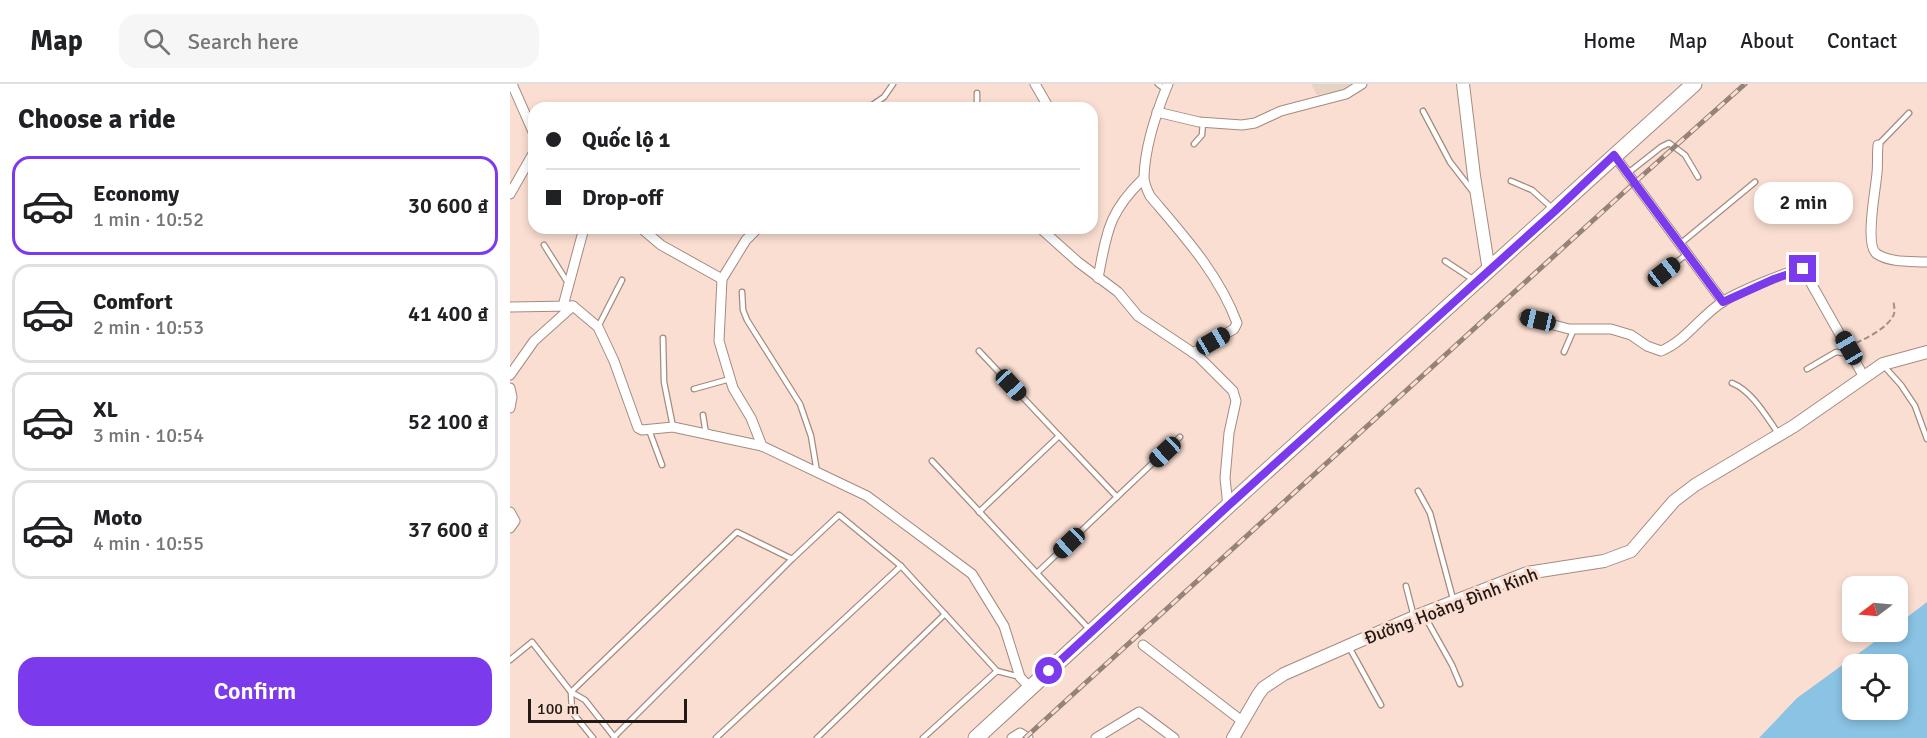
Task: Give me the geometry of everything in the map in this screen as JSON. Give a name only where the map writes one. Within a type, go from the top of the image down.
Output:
[{"type":"highway","points":[[976,738],[1025,683],[1092,632],[1694,84]]},
{"type":"street","points":[[512,84],[528,120]]},
{"type":"street","points":[[1035,84],[1046,102]]},
{"type":"street","points":[[1157,112],[1228,125],[1255,123],[1281,111],[1346,94],[1362,84]]},
{"type":"street","points":[[1463,84],[1489,271]]},
{"type":"street","points":[[1164,86],[1143,179],[1150,196],[1204,261],[1230,304],[1237,323],[1234,329],[1193,353]]},
{"type":"street","points":[[1878,146],[1872,248],[1877,255],[1894,260],[1927,262]]},
{"type":"street","points":[[1614,155],[1723,302]]},
{"type":"street","points":[[510,194],[528,162]]},
{"type":"street","points":[[1098,278],[1107,230],[1118,208],[1143,179]]},
{"type":"street","points":[[510,374],[534,341],[568,306],[568,283],[582,234]]},
{"type":"street","points":[[648,234],[661,245],[722,279]]},
{"type":"street","points":[[752,234],[722,279],[719,341],[730,379],[751,418],[762,446]]},
{"type":"street","points":[[1047,234],[1078,262],[1118,292],[1138,316],[1193,353],[1233,391],[1236,400],[1229,433],[1225,478],[1228,506]]},
{"type":"street","points":[[1524,316],[1574,329],[1611,329],[1631,335],[1647,346],[1660,351],[1694,328],[1723,302],[1774,279],[1803,269],[1864,377]]},
{"type":"street","points":[[510,308],[568,306],[598,327],[614,361],[638,428],[642,430],[674,428],[762,446],[867,496],[972,574],[1004,626],[1025,683]]},
{"type":"street","name":"Đường Hoàng Đình Kinh","points":[[1233,738],[1258,695],[1284,674],[1418,615],[1527,573],[1604,561],[1631,551],[1674,501],[1695,486],[1780,435],[1883,364],[1927,352]]},
{"type":"street","points":[[510,388],[512,397],[510,408]]},
{"type":"street","points":[[510,512],[514,524],[510,528]]},
{"type":"street","points":[[1143,645],[1242,721]]},
{"type":"street","points":[[1103,736],[1139,712],[1174,738]]},
{"type":"street","points":[[1012,738],[1020,733],[1028,738]]},
{"type":"lane","points":[[877,102],[884,97],[893,84]]},
{"type":"lane","points":[[977,102],[978,93]]},
{"type":"lane","points":[[1423,111],[1450,162],[1477,195]]},
{"type":"lane","points":[[1878,146],[1909,113]]},
{"type":"lane","points":[[1194,144],[1203,135],[1203,122]]},
{"type":"lane","points":[[1627,173],[1669,143],[1685,155],[1698,177]]},
{"type":"lane","points":[[1511,181],[1532,190],[1555,211]]},
{"type":"lane","points":[[1680,244],[1755,182]]},
{"type":"lane","points":[[544,245],[568,283]]},
{"type":"lane","points":[[1664,272],[1688,254]]},
{"type":"lane","points":[[1445,261],[1476,282]]},
{"type":"lane","points":[[598,327],[622,280]]},
{"type":"lane","points":[[742,292],[743,310],[747,320],[800,404],[811,436],[817,472]]},
{"type":"lane","points":[[1564,352],[1574,329]]},
{"type":"lane","points":[[663,338],[664,382],[674,428]]},
{"type":"lane","points":[[979,351],[1117,497]]},
{"type":"lane","points":[[1807,369],[1836,352],[1850,351]]},
{"type":"lane","points":[[1883,364],[1915,406],[1927,439]]},
{"type":"lane","points":[[694,389],[730,379]]},
{"type":"lane","points":[[1732,383],[1746,392],[1780,435]]},
{"type":"lane","points":[[703,415],[706,434]]},
{"type":"lane","points":[[649,430],[662,465]]},
{"type":"lane","points":[[979,512],[1059,436]]},
{"type":"lane","points":[[1036,573],[1180,437]]},
{"type":"lane","points":[[932,462],[1092,632]]},
{"type":"lane","points":[[1418,491],[1430,513],[1454,601]]},
{"type":"lane","points":[[510,660],[532,642],[571,692],[585,700],[614,737],[839,515],[901,566],[997,671],[1025,683]]},
{"type":"lane","points":[[593,738],[572,712],[571,692],[737,532],[792,559]]},
{"type":"lane","points":[[716,738],[901,566]]},
{"type":"lane","points":[[1406,586],[1418,615],[1452,665],[1460,684]]},
{"type":"lane","points":[[817,738],[945,614]]},
{"type":"lane","points":[[1348,646],[1381,705]]},
{"type":"lane","points":[[923,738],[997,671]]},
{"type":"path","points":[[1850,351],[1874,335],[1892,318],[1893,300]]},
{"type":"shaded area","points":[[1311,84],[1352,84],[1345,90],[1317,95]]},
{"type":"water","points":[[1927,602],[1927,738],[1759,738],[1797,698],[1842,665],[1842,720],[1908,720],[1908,654],[1858,654],[1874,642],[1908,642],[1908,616]]},
{"type":"railway","points":[[1025,738],[1745,84]]},
{"type":"route","points":[[1049,671],[1614,155],[1723,302],[1774,279],[1803,269]]}]
